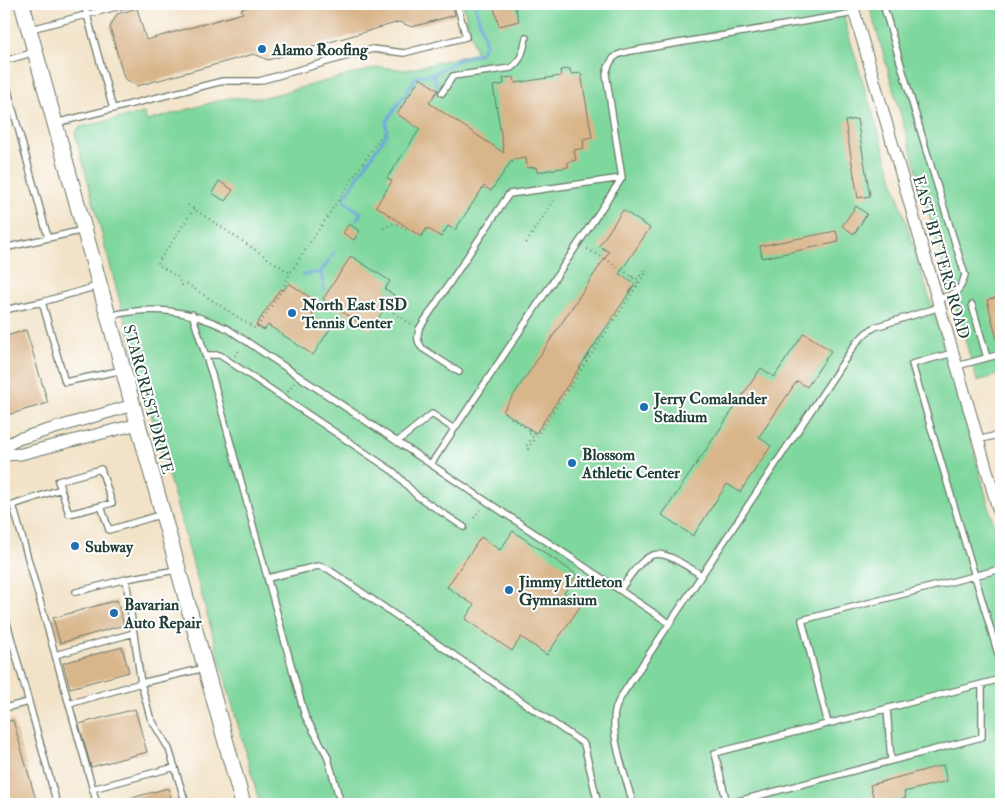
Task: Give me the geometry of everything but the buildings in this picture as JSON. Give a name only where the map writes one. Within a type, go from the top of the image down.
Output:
[{"type":"main road","name":"STARCREST DRIVE","points":[[22,4],[243,804]]},
{"type":"street","name":"EAST BITTERS ROAD","points":[[853,8],[1001,519]]},
{"type":"street","points":[[4,447],[18,439],[133,405]]},
{"type":"street","points":[[4,455],[21,454],[138,424]]},
{"type":"lane","points":[[84,4],[113,109]]},
{"type":"lane","points":[[29,30],[128,4]]},
{"type":"lane","points":[[55,124],[223,81],[259,81],[373,49],[404,53],[466,37],[456,4]]},
{"type":"lane","points":[[633,804],[615,733],[616,705],[622,694],[856,343],[875,326],[939,303],[953,295],[962,286],[965,276],[883,4]]},
{"type":"lane","points":[[431,464],[622,178],[606,74],[609,64],[615,56],[623,52],[853,8]]},
{"type":"lane","points":[[442,93],[453,76],[511,68],[518,63],[522,56],[526,38]]},
{"type":"lane","points":[[4,61],[35,52]]},
{"type":"lane","points":[[4,76],[48,238]]},
{"type":"lane","points":[[459,372],[422,348],[418,342],[417,335],[419,329],[509,194],[622,178]]},
{"type":"lane","points":[[4,248],[84,230]]},
{"type":"lane","points":[[4,310],[42,302],[100,285]]},
{"type":"lane","points":[[42,302],[65,382],[123,370]]},
{"type":"lane","points":[[972,304],[987,358]]},
{"type":"lane","points":[[108,317],[126,312],[174,311],[192,314],[228,329],[669,623]]},
{"type":"lane","points":[[192,314],[268,578],[305,716],[327,755],[341,804]]},
{"type":"lane","points":[[953,353],[912,364],[1001,664]]},
{"type":"lane","points":[[957,366],[1001,354]]},
{"type":"lane","points":[[205,355],[220,356],[261,382],[394,472],[417,496],[464,527]]},
{"type":"lane","points":[[397,442],[432,414],[454,429]]},
{"type":"lane","points":[[978,440],[1001,434]]},
{"type":"lane","points":[[102,469],[112,503],[69,514],[61,490],[58,481],[102,469]]},
{"type":"lane","points":[[61,490],[13,505],[97,804]]},
{"type":"lane","points":[[101,506],[109,530],[163,514]]},
{"type":"lane","points":[[620,590],[638,566],[652,554],[659,554],[677,560],[701,575]]},
{"type":"lane","points":[[268,578],[318,566],[328,569],[348,582],[584,744],[598,804]]},
{"type":"lane","points":[[828,724],[802,620],[1001,569]]},
{"type":"lane","points":[[76,592],[126,579],[178,570]]},
{"type":"lane","points":[[126,579],[141,683],[150,717],[170,749],[186,804]]},
{"type":"lane","points":[[4,612],[57,804]]},
{"type":"lane","points":[[55,655],[134,633]]},
{"type":"lane","points":[[69,704],[141,683],[205,668]]},
{"type":"lane","points":[[982,684],[982,736],[727,804],[715,753],[1001,679]]},
{"type":"lane","points":[[4,708],[29,702]]},
{"type":"lane","points":[[887,709],[891,760]]},
{"type":"lane","points":[[92,789],[175,767]]},
{"type":"path","points":[[194,209],[157,264],[179,278],[182,285],[187,284],[256,329],[282,290],[290,273],[383,133]]},
{"type":"path","points":[[512,162],[517,161]]},
{"type":"path","points":[[526,243],[554,200]]},
{"type":"path","points":[[188,205],[290,273]]},
{"type":"path","points":[[383,228],[396,223],[410,232]]},
{"type":"path","points":[[529,430],[533,436],[526,447],[528,449],[647,271],[644,269],[638,279],[587,249]]},
{"type":"path","points":[[632,276],[638,283]]},
{"type":"path","points":[[385,307],[419,329]]},
{"type":"path","points":[[234,358],[241,348]]},
{"type":"path","points":[[287,394],[294,383]]},
{"type":"path","points":[[511,418],[537,435]]},
{"type":"path","points":[[474,518],[481,508]]},
{"type":"green space","name":"Blossom Athletic Center","points":[[463,4],[841,4],[848,33],[953,375],[1001,551],[1001,801],[987,804],[260,804],[118,295],[75,133],[80,127],[144,113],[147,121],[228,98],[261,98],[380,67],[407,70],[476,53]]},
{"type":"green space","points":[[869,4],[1001,4],[1001,374],[977,381]]},
{"type":"waterway","points":[[357,219],[361,213],[345,202],[344,198],[387,133],[386,122],[417,76],[433,74],[460,59],[480,53],[486,44],[475,4]]},
{"type":"waterway","points":[[433,74],[439,90]]},
{"type":"waterway","points":[[324,290],[321,272],[334,253]]},
{"type":"waterway","points":[[303,275],[321,272]]},
{"type":"place","name":"Alamo Roofing","points":[[262,49]]},
{"type":"place","name":"North East ISD Tennis Center","points":[[292,313]]},
{"type":"place","name":"Jerry Comalander Stadium","points":[[644,407]]},
{"type":"place","name":"Blossom Athletic Center","points":[[572,463]]},
{"type":"place","name":"Subway","points":[[75,546]]},
{"type":"place","name":"Jimmy Littleton Gymnasium","points":[[509,590]]},
{"type":"place","name":"Bavarian Auto Repair","points":[[114,613]]}]
